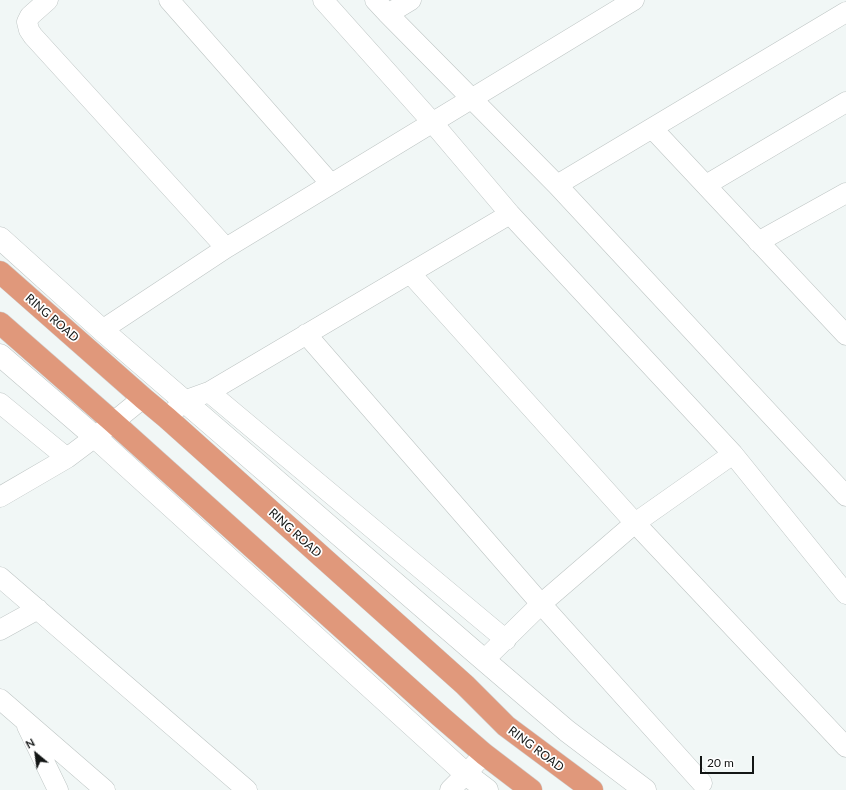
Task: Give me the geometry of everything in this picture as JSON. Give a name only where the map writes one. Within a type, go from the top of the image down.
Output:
[{"type":"highway","name":"RING ROAD","points":[[0,272],[167,418],[465,685],[506,726],[592,790]]},
{"type":"highway","points":[[0,323],[113,422],[440,716],[484,754],[531,790]]},
{"type":"street","points":[[48,0],[30,16],[27,22],[29,30],[33,36],[226,248]]},
{"type":"street","points":[[169,0],[331,184]]},
{"type":"street","points":[[322,0],[432,122],[510,214],[733,454],[846,594]]},
{"type":"street","points":[[382,7],[411,0]]},
{"type":"street","points":[[102,330],[226,248],[432,122],[472,100],[634,0]]},
{"type":"street","points":[[382,7],[557,185],[846,496]]},
{"type":"street","points":[[557,185],[846,12]]},
{"type":"street","points":[[706,186],[846,102]]},
{"type":"street","points":[[652,128],[846,335]]},
{"type":"street","points":[[758,242],[845,196]]},
{"type":"street","points":[[167,418],[184,401],[209,392],[510,214]]},
{"type":"street","points":[[0,238],[102,330],[484,660],[567,731],[645,790]]},
{"type":"street","points":[[410,273],[635,523],[846,747]]},
{"type":"street","points":[[306,334],[541,604],[702,783]]},
{"type":"street","points":[[0,355],[95,438],[466,774],[486,790]]},
{"type":"street","points":[[209,392],[506,640]]},
{"type":"street","points":[[0,497],[66,458],[95,438],[143,398]]},
{"type":"street","points":[[0,403],[66,458]]},
{"type":"street","points":[[484,660],[541,604],[635,523],[733,454]]},
{"type":"street","points":[[0,577],[247,790]]},
{"type":"street","points":[[0,630],[38,609]]},
{"type":"street","points":[[0,699],[105,790]]},
{"type":"street","points":[[23,719],[58,790]]},
{"type":"street","points":[[450,790],[484,754]]}]
